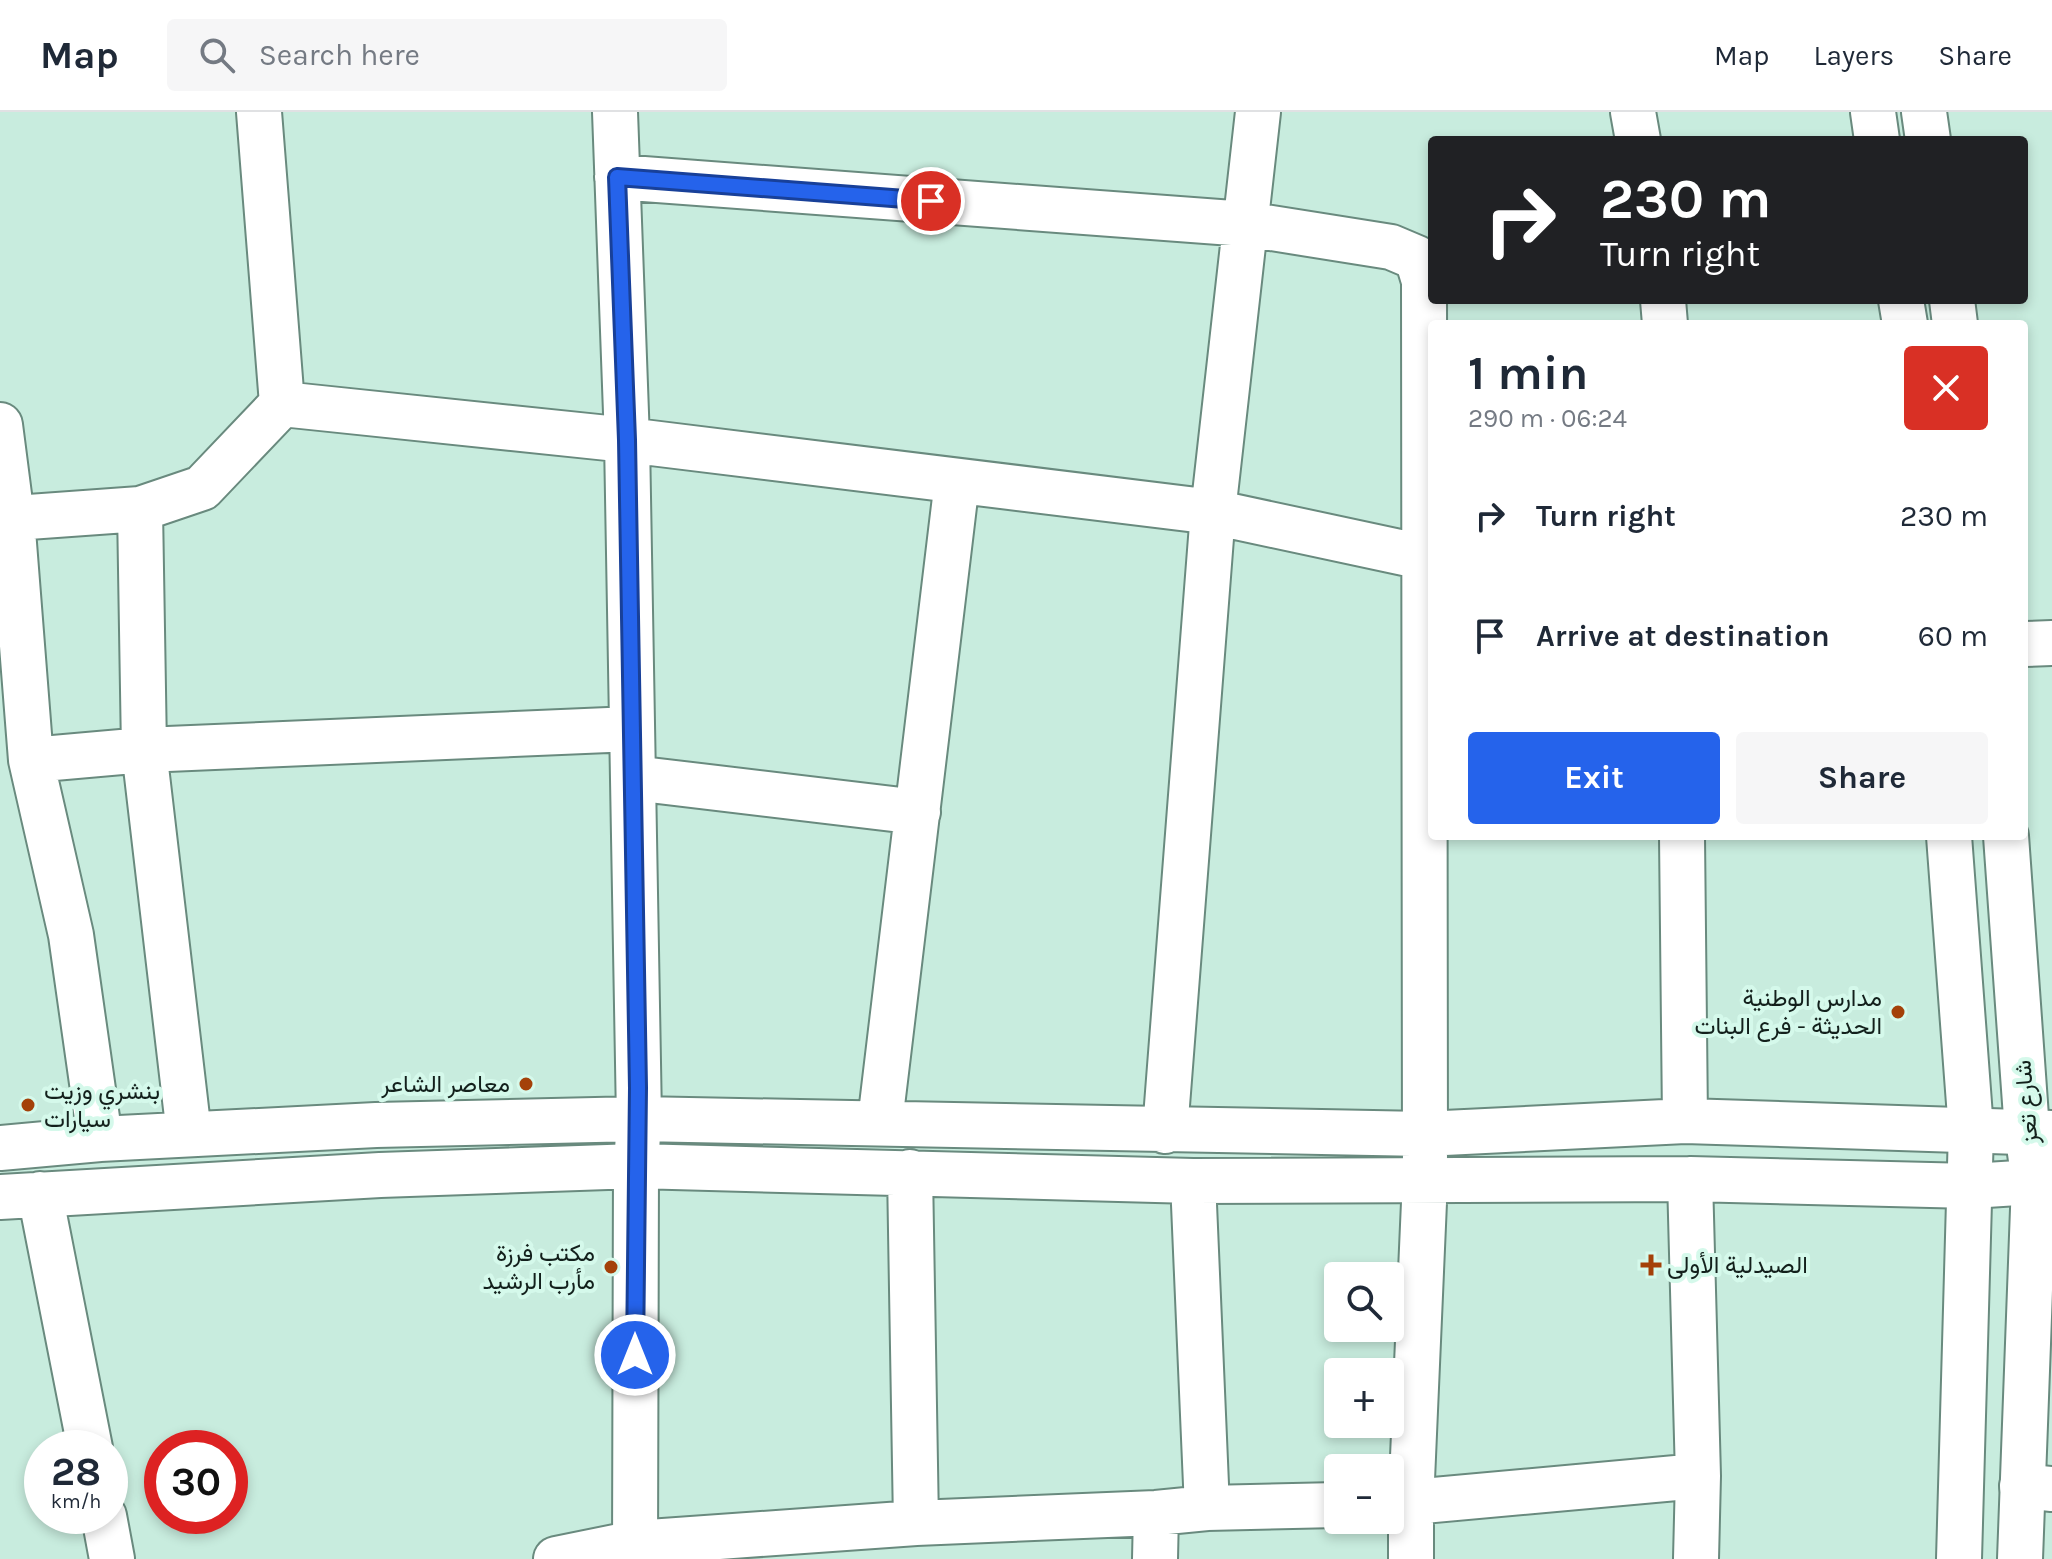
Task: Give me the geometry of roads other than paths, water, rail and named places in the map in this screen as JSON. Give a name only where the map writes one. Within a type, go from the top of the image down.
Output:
[{"type":"street","points":[[6,519],[140,509],[202,488],[282,404],[259,112]]},
{"type":"street","points":[[615,112],[627,440],[639,1119],[636,1166],[635,1551]]},
{"type":"street","points":[[1165,1131],[1213,512],[1258,112]]},
{"type":"street","points":[[1633,112],[1637,136]]},
{"type":"street","points":[[1873,112],[1876,136]]},
{"type":"street","points":[[1924,112],[1927,136]]},
{"type":"street","points":[[617,177],[1246,224],[1391,247],[1417,258],[1424,281],[1428,558],[1425,1179],[1404,1454]]},
{"type":"street","points":[[282,404],[627,440],[1213,512],[1428,558]]},
{"type":"street","points":[[0,425],[6,519],[31,760],[71,935],[100,1139]]},
{"type":"street","points":[[880,1122],[957,481]]},
{"type":"street","points":[[140,509],[144,750],[189,1134]]},
{"type":"street","points":[[2028,644],[2052,643]]},
{"type":"street","points":[[31,760],[144,750],[632,729]]},
{"type":"street","points":[[633,778],[918,812]]},
{"type":"street","points":[[1682,840],[1685,1121]]},
{"type":"street","points":[[1949,840],[1971,1130],[1959,1559]]},
{"type":"street","name":"شارع تعز","points":[[2006,840],[2040,1132],[2043,1183],[2037,1487],[2020,1559]]},
{"type":"street","points":[[0,1148],[100,1139],[376,1125],[639,1119],[1424,1134],[1685,1121],[2040,1132]]},
{"type":"street","points":[[85,1430],[20,1196],[380,1175],[636,1166],[1193,1181],[1690,1179],[1971,1186],[2043,1183]]},
{"type":"street","points":[[910,1172],[916,1523]]},
{"type":"street","points":[[1690,1179],[1698,1476],[1696,1559]]},
{"type":"street","points":[[1193,1181],[1207,1508]]},
{"type":"street","points":[[1404,1504],[1698,1476]]},
{"type":"street","points":[[556,1559],[916,1523],[1324,1505]]},
{"type":"street","points":[[1155,1559],[1156,1513]]},
{"type":"street","points":[[1404,1524],[1411,1559]]},
{"type":"street","points":[[107,1534],[112,1559]]},
{"type":"place","name":"مدارس الوطنية الحديثة - فرع البنات","points":[[1898,1012]]},
{"type":"place","name":"معاصر الشاعر","points":[[526,1084]]},
{"type":"place","name":"بنشري وزيت سيارات","points":[[28,1105]]},
{"type":"place","name":"الصيدلية الأولى","points":[[1651,1265]]},
{"type":"place","name":"مكتب فرزة مأرب الرشيد","points":[[611,1267]]}]
